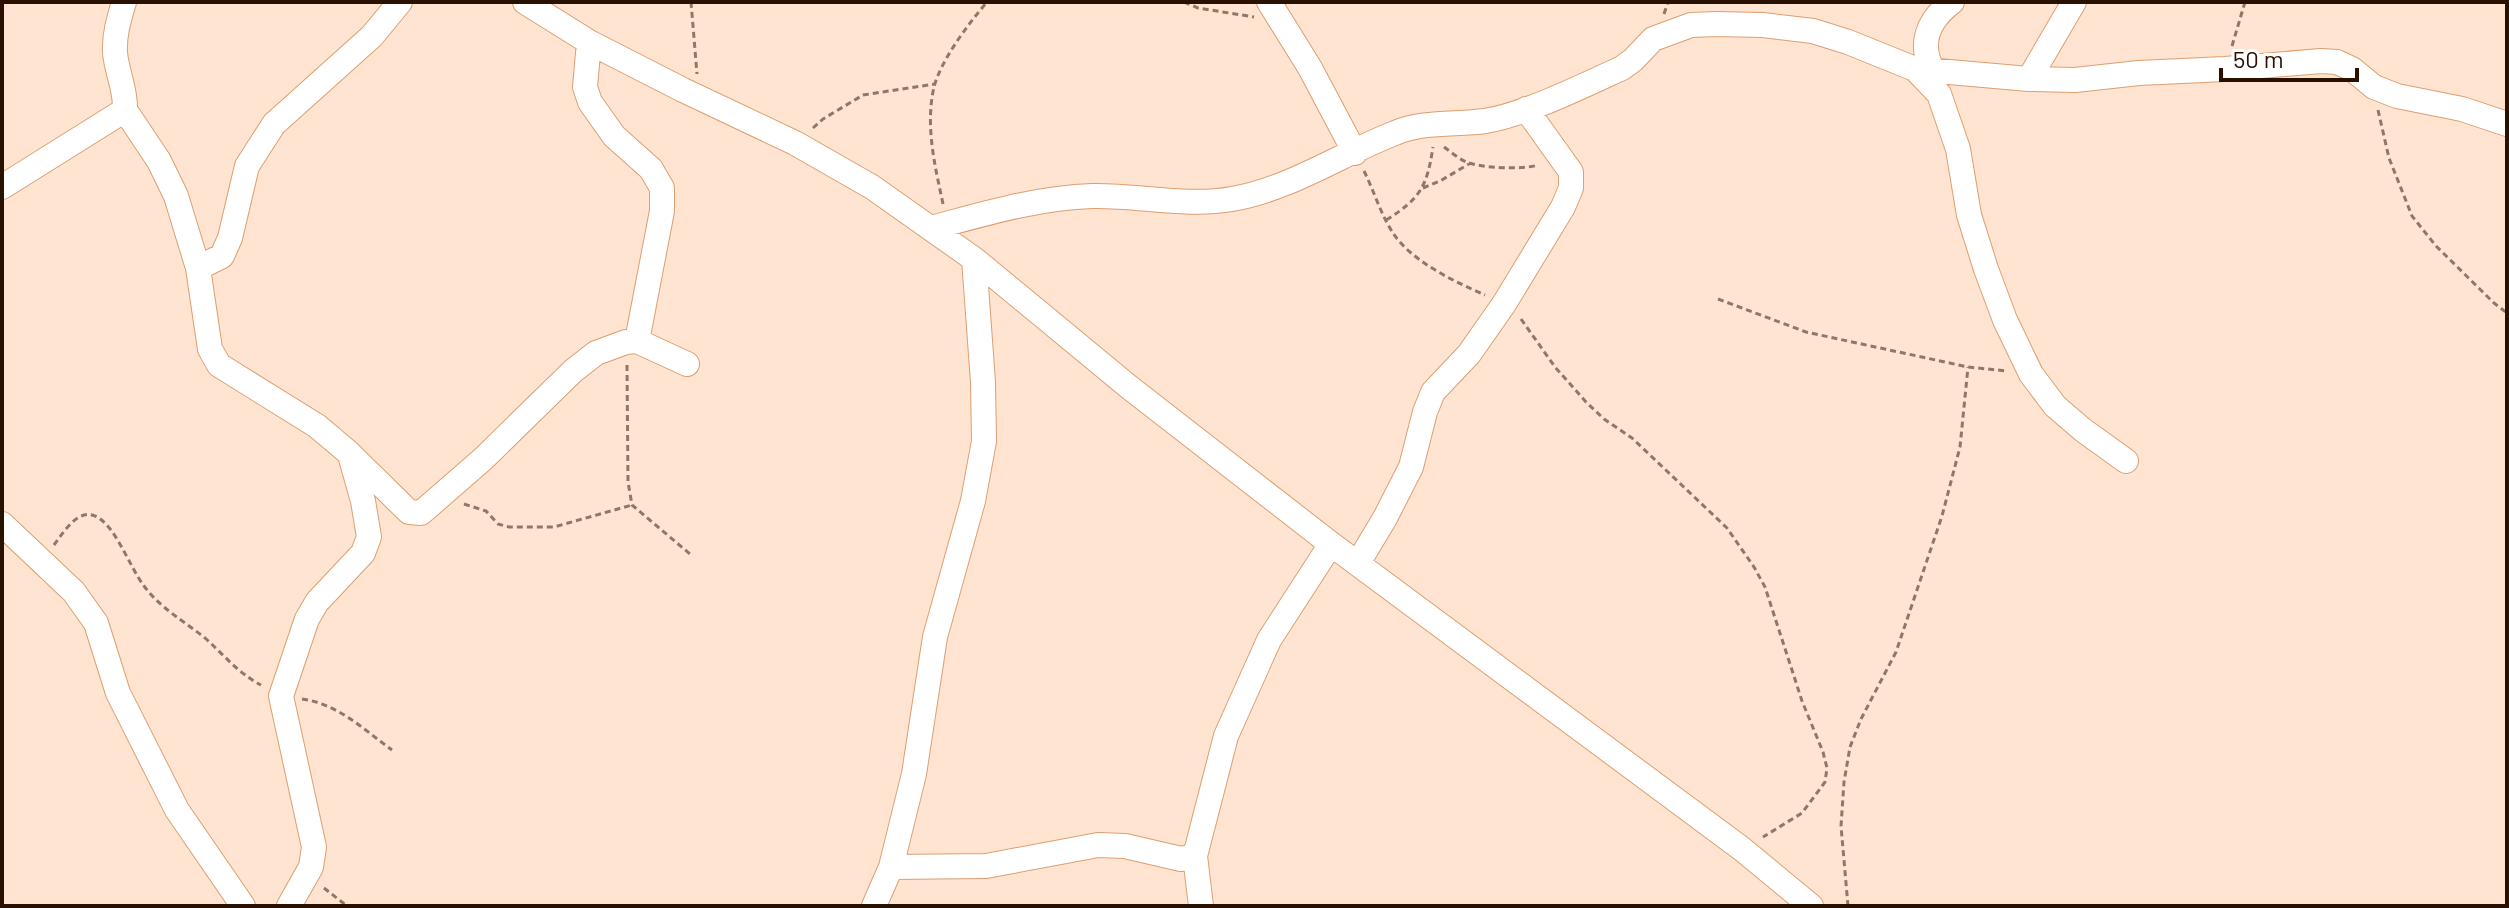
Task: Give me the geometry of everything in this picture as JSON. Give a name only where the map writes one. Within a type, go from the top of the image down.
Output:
[{"type":"street","points":[[124,2],[116,31],[115,54],[126,95],[125,110],[159,161],[176,196],[198,268],[210,349],[219,365],[317,426],[409,512],[421,513],[596,353],[631,341],[687,364]]},
{"type":"street","points":[[198,268],[222,256],[230,238],[247,166],[274,124],[372,36],[400,2]]},
{"type":"street","points":[[525,2],[589,42],[795,143],[939,226],[974,259],[1129,387],[1331,544],[1742,849],[1811,906]]},
{"type":"street","points":[[1952,2],[1937,15],[1927,33],[1924,70],[1939,94],[1958,149],[1969,215],[2005,320],[2031,374],[2055,406],[2126,461]]},
{"type":"street","points":[[2029,79],[2074,2]]},
{"type":"street","points":[[1275,12],[1355,153]]},
{"type":"street","points":[[939,226],[991,210],[1070,197],[1214,201],[1234,198],[1279,185],[1397,132],[1436,132],[1526,109],[1622,68],[1653,39],[1691,25],[1763,25],[1813,31],[1924,70],[2029,79],[2075,80],[2329,61],[2352,69],[2374,87],[2397,96],[2462,109],[2507,124]]},
{"type":"street","points":[[589,42],[585,87],[590,102],[614,136],[651,169],[662,188],[662,211],[631,341]]},
{"type":"street","points":[[1358,563],[1411,467],[1433,392],[1469,354],[1504,304],[1563,207],[1571,188],[1571,172],[1526,109]]},
{"type":"street","points":[[2,187],[125,110]]},
{"type":"street","points":[[874,906],[891,867],[914,774],[935,637],[973,501],[984,441],[974,259]]},
{"type":"street","points":[[289,906],[311,867],[314,847],[281,696],[307,619],[317,602],[363,553],[369,537],[363,501],[349,453]]},
{"type":"street","points":[[2,524],[74,592],[96,623],[118,693],[171,797],[243,906]]},
{"type":"street","points":[[1201,906],[1195,856],[1226,736],[1269,640],[1331,544]]},
{"type":"street","points":[[891,867],[986,866],[1098,845],[1125,846],[1181,859],[1195,856]]},
{"type":"path","points":[[691,2],[699,98]]},
{"type":"path","points":[[939,226],[931,137],[935,84],[956,45],[987,2]]},
{"type":"path","points":[[1184,2],[1198,8],[1275,12]]},
{"type":"path","points":[[2225,69],[2245,2]]},
{"type":"path","points":[[795,143],[823,119],[863,95],[935,84]]},
{"type":"path","points":[[2374,87],[2389,158],[2412,216],[2436,246],[2507,313]]},
{"type":"path","points":[[1386,220],[1407,207],[1423,188],[1436,132]]},
{"type":"path","points":[[1436,132],[1470,164]]},
{"type":"path","points":[[1355,153],[1394,235],[1407,250],[1461,286],[1504,304],[1522,320],[1555,367],[1586,402],[1632,438],[1727,528],[1754,567],[1765,587],[1827,768],[1825,782],[1802,813],[1742,849]]},
{"type":"path","points":[[1423,188],[1470,164],[1528,168],[1562,157]]},
{"type":"path","points":[[1718,299],[1806,332],[1968,367],[2031,374]]},
{"type":"path","points":[[631,341],[628,482],[632,505],[690,554]]},
{"type":"path","points":[[1848,906],[1841,826],[1850,747],[1896,652],[1942,516],[1960,447],[1968,367]]},
{"type":"path","points":[[429,506],[460,503],[486,511],[498,524],[509,527],[554,527],[632,505]]},
{"type":"path","points":[[43,562],[65,529],[81,515],[93,514],[105,522],[144,587],[205,638],[243,676],[281,696],[319,701],[338,710],[392,750]]},
{"type":"path","points":[[311,867],[325,889],[347,906]]}]
